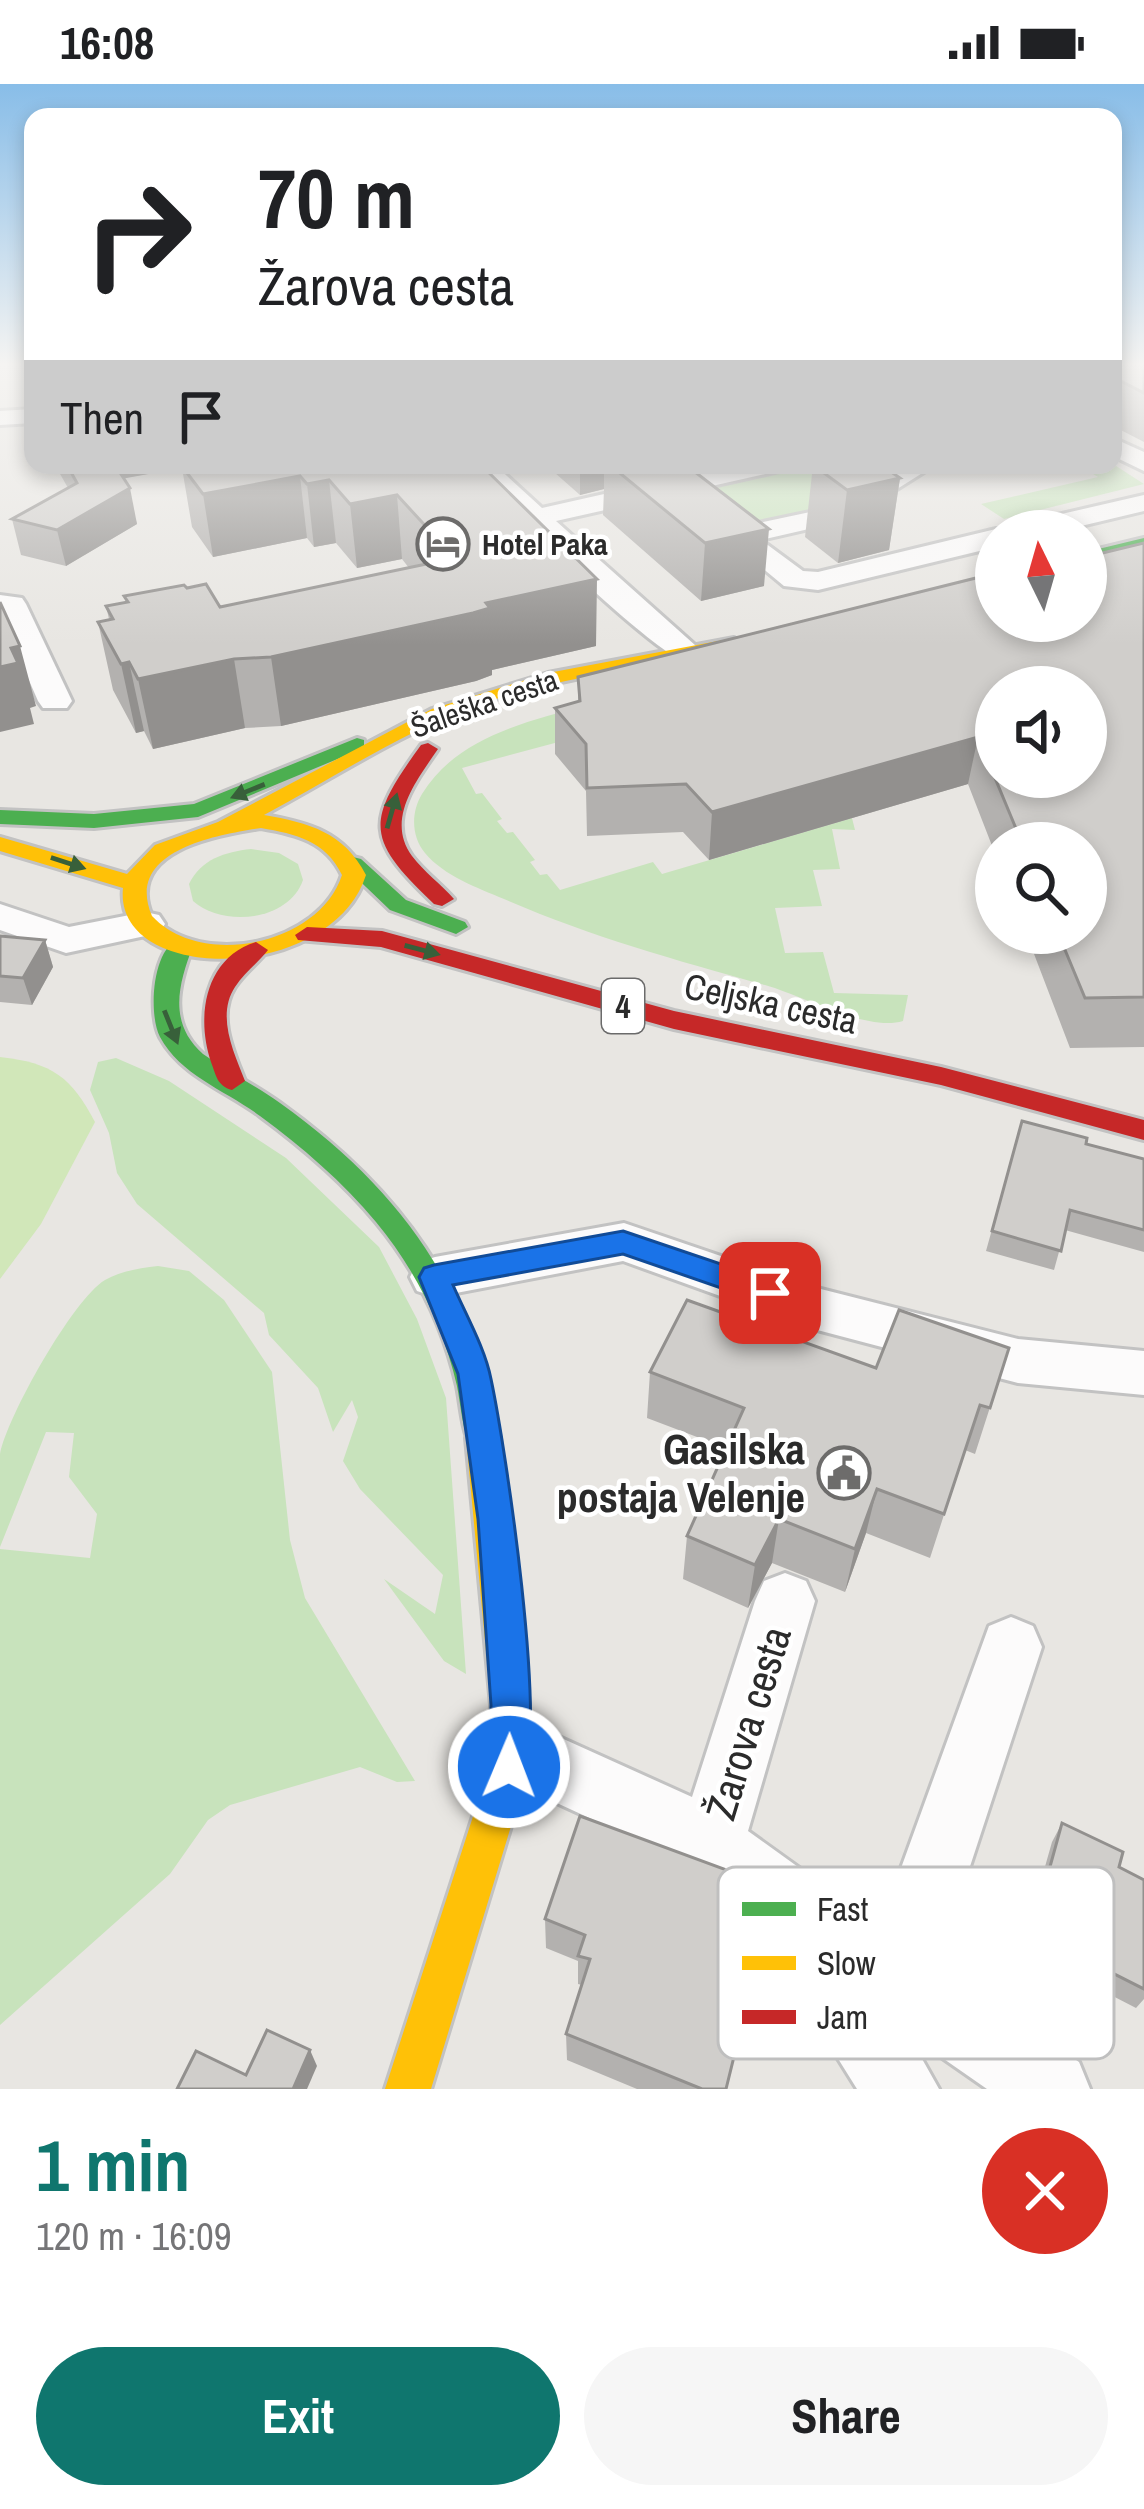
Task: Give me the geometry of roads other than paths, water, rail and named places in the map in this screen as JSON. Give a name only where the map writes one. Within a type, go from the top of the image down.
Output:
[{"type":"main road","points":[[1107,552],[1144,543]]},
{"type":"main road","name":"Šaleška cesta","points":[[229,824],[284,801],[395,733],[529,683],[757,638]]},
{"type":"main road","name":"Šaleška cesta","points":[[372,784],[504,711],[621,681],[689,654]]},
{"type":"main road","points":[[0,818],[94,821],[198,811],[333,752],[395,733]]},
{"type":"main road","points":[[0,844],[140,904],[143,869],[172,843],[229,824],[293,824],[347,846],[373,892],[409,913],[473,932],[409,872],[389,844],[385,818],[428,749]]},
{"type":"main road","points":[[0,818],[84,835],[172,843]]},
{"type":"main road","points":[[307,934],[342,909],[352,894],[347,846]]},
{"type":"main road","name":"4","points":[[140,904],[181,946],[217,952],[256,950],[307,934]]},
{"type":"main road","name":"Celjska cesta","points":[[307,934],[382,939],[674,1020],[940,1076],[1144,1130]]},
{"type":"main road","points":[[181,946],[167,981],[163,1010],[173,1038],[189,1059],[232,1081],[311,1141],[374,1198],[434,1277],[474,1374],[495,1519],[510,1705],[509,1767],[408,2089]]},
{"type":"main road","points":[[232,1081],[209,1027],[213,1000],[224,976],[256,950]]},
{"type":"main road","name":"Celjska cesta","points":[[714,1000],[846,1038],[940,1076]]},
{"type":"street","points":[[490,474],[652,627],[689,654]]},
{"type":"street","points":[[536,518],[728,474]]},
{"type":"street","points":[[739,536],[838,514],[896,474]]},
{"type":"street","points":[[673,486],[795,580],[818,581],[975,543]]},
{"type":"street","points":[[1107,511],[1144,502]]},
{"type":"street","points":[[0,604],[11,604],[55,701]]},
{"type":"street","points":[[0,916],[52,938],[84,940],[140,904]]},
{"type":"street","points":[[434,1277],[623,1242],[806,1306],[1018,1361],[1144,1373]]},
{"type":"street","name":"Žarova cesta","points":[[710,1845],[785,1601]]},
{"type":"street","points":[[935,1867],[1011,1647]]},
{"type":"street","name":"Žarova cesta","points":[[509,1767],[548,1765],[659,1816],[740,1867]]},
{"type":"street","points":[[882,2059],[902,2089]]},
{"type":"street","name":"Žarova cesta","points":[[1008,2059],[1052,2089]]},
{"type":"place","name":"Hotel Paka","points":[[443,544]]},
{"type":"place","name":"Gasilska postaja Velenje","points":[[844,1473]]}]
